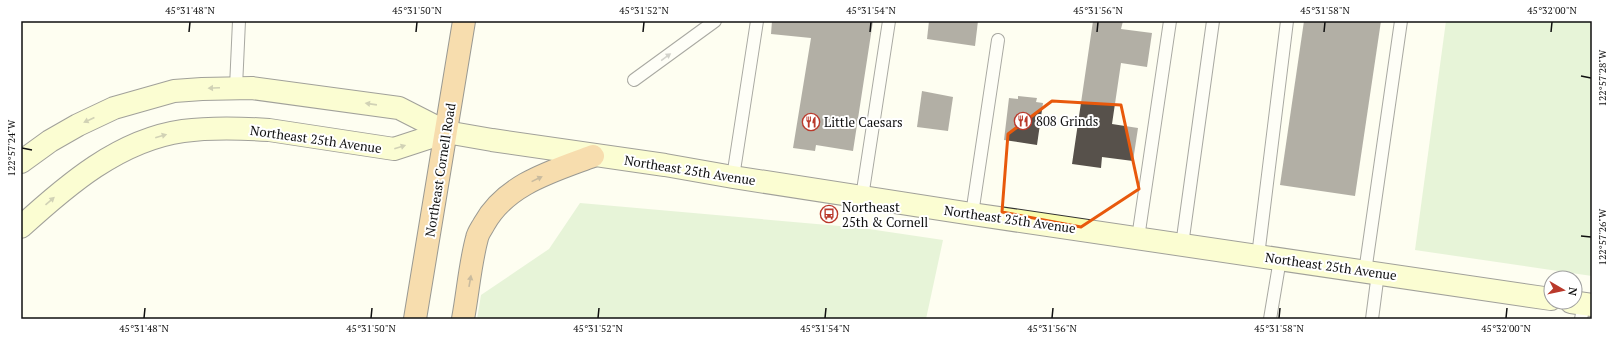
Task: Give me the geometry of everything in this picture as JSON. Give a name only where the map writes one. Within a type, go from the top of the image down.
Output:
[{"type":"highway","name":"Northeast Cornell Road","points":[[415,319],[464,21]]},
{"type":"highway","points":[[463,319],[477,236],[490,213],[521,187],[538,178],[593,156]]},
{"type":"main road","name":"Northeast 25th Avenue","points":[[21,162],[57,137],[114,108],[174,91],[236,87],[252,88],[399,108],[446,132],[593,156],[665,165],[972,214],[1543,298]]},
{"type":"main road","name":"Northeast 25th Avenue","points":[[21,228],[65,188],[104,161],[131,147],[159,136],[207,129],[255,129],[394,149],[446,132]]},
{"type":"lane","points":[[236,87],[239,21]]},
{"type":"lane","points":[[634,80],[715,21]]},
{"type":"lane","points":[[733,177],[757,21]]},
{"type":"lane","points":[[862,197],[889,21]]},
{"type":"lane","points":[[1138,238],[1170,21]]},
{"type":"lane","points":[[1182,245],[1213,21]]},
{"type":"lane","points":[[1258,256],[1287,21]]},
{"type":"lane","points":[[1372,319],[1372,272],[1401,21]]},
{"type":"lane","points":[[972,214],[998,40]]},
{"type":"lane","points":[[1270,319],[1280,259]]},
{"type":"highlighted area","points":[[1052,101],[1121,105],[1139,189],[1081,227],[1002,212],[1008,134]]},
{"type":"green space","points":[[1446,21],[1592,21],[1592,276],[1583,275],[1583,270],[1551,270],[1415,250]]},
{"type":"green space","points":[[580,203],[862,228],[943,240],[926,319],[477,319],[481,295],[549,249]]},
{"type":"building","points":[[772,21],[873,21],[853,151],[816,145],[815,151],[793,148],[811,38],[771,34]]},
{"type":"building","points":[[929,21],[978,21],[975,46],[927,39]]},
{"type":"building","points":[[1093,21],[1123,21],[1121,29],[1152,33],[1147,67],[1121,63],[1112,124],[1138,128],[1133,161],[1102,157],[1101,168],[1072,164]]},
{"type":"building","points":[[1304,21],[1381,21],[1355,196],[1280,185]]},
{"type":"building","points":[[922,91],[953,97],[948,131],[917,127]]},
{"type":"building","name":"808 Grinds","points":[[1018,96],[1037,98],[1036,102],[1043,103],[1037,145],[1004,140],[1009,98],[1018,99]]},
{"type":"place","name":"808 Grinds","points":[[1023,121]]},
{"type":"place","name":"Little Caesars","points":[[811,122]]},
{"type":"place","name":"Northeast 25th & Cornell","points":[[829,214]]}]
